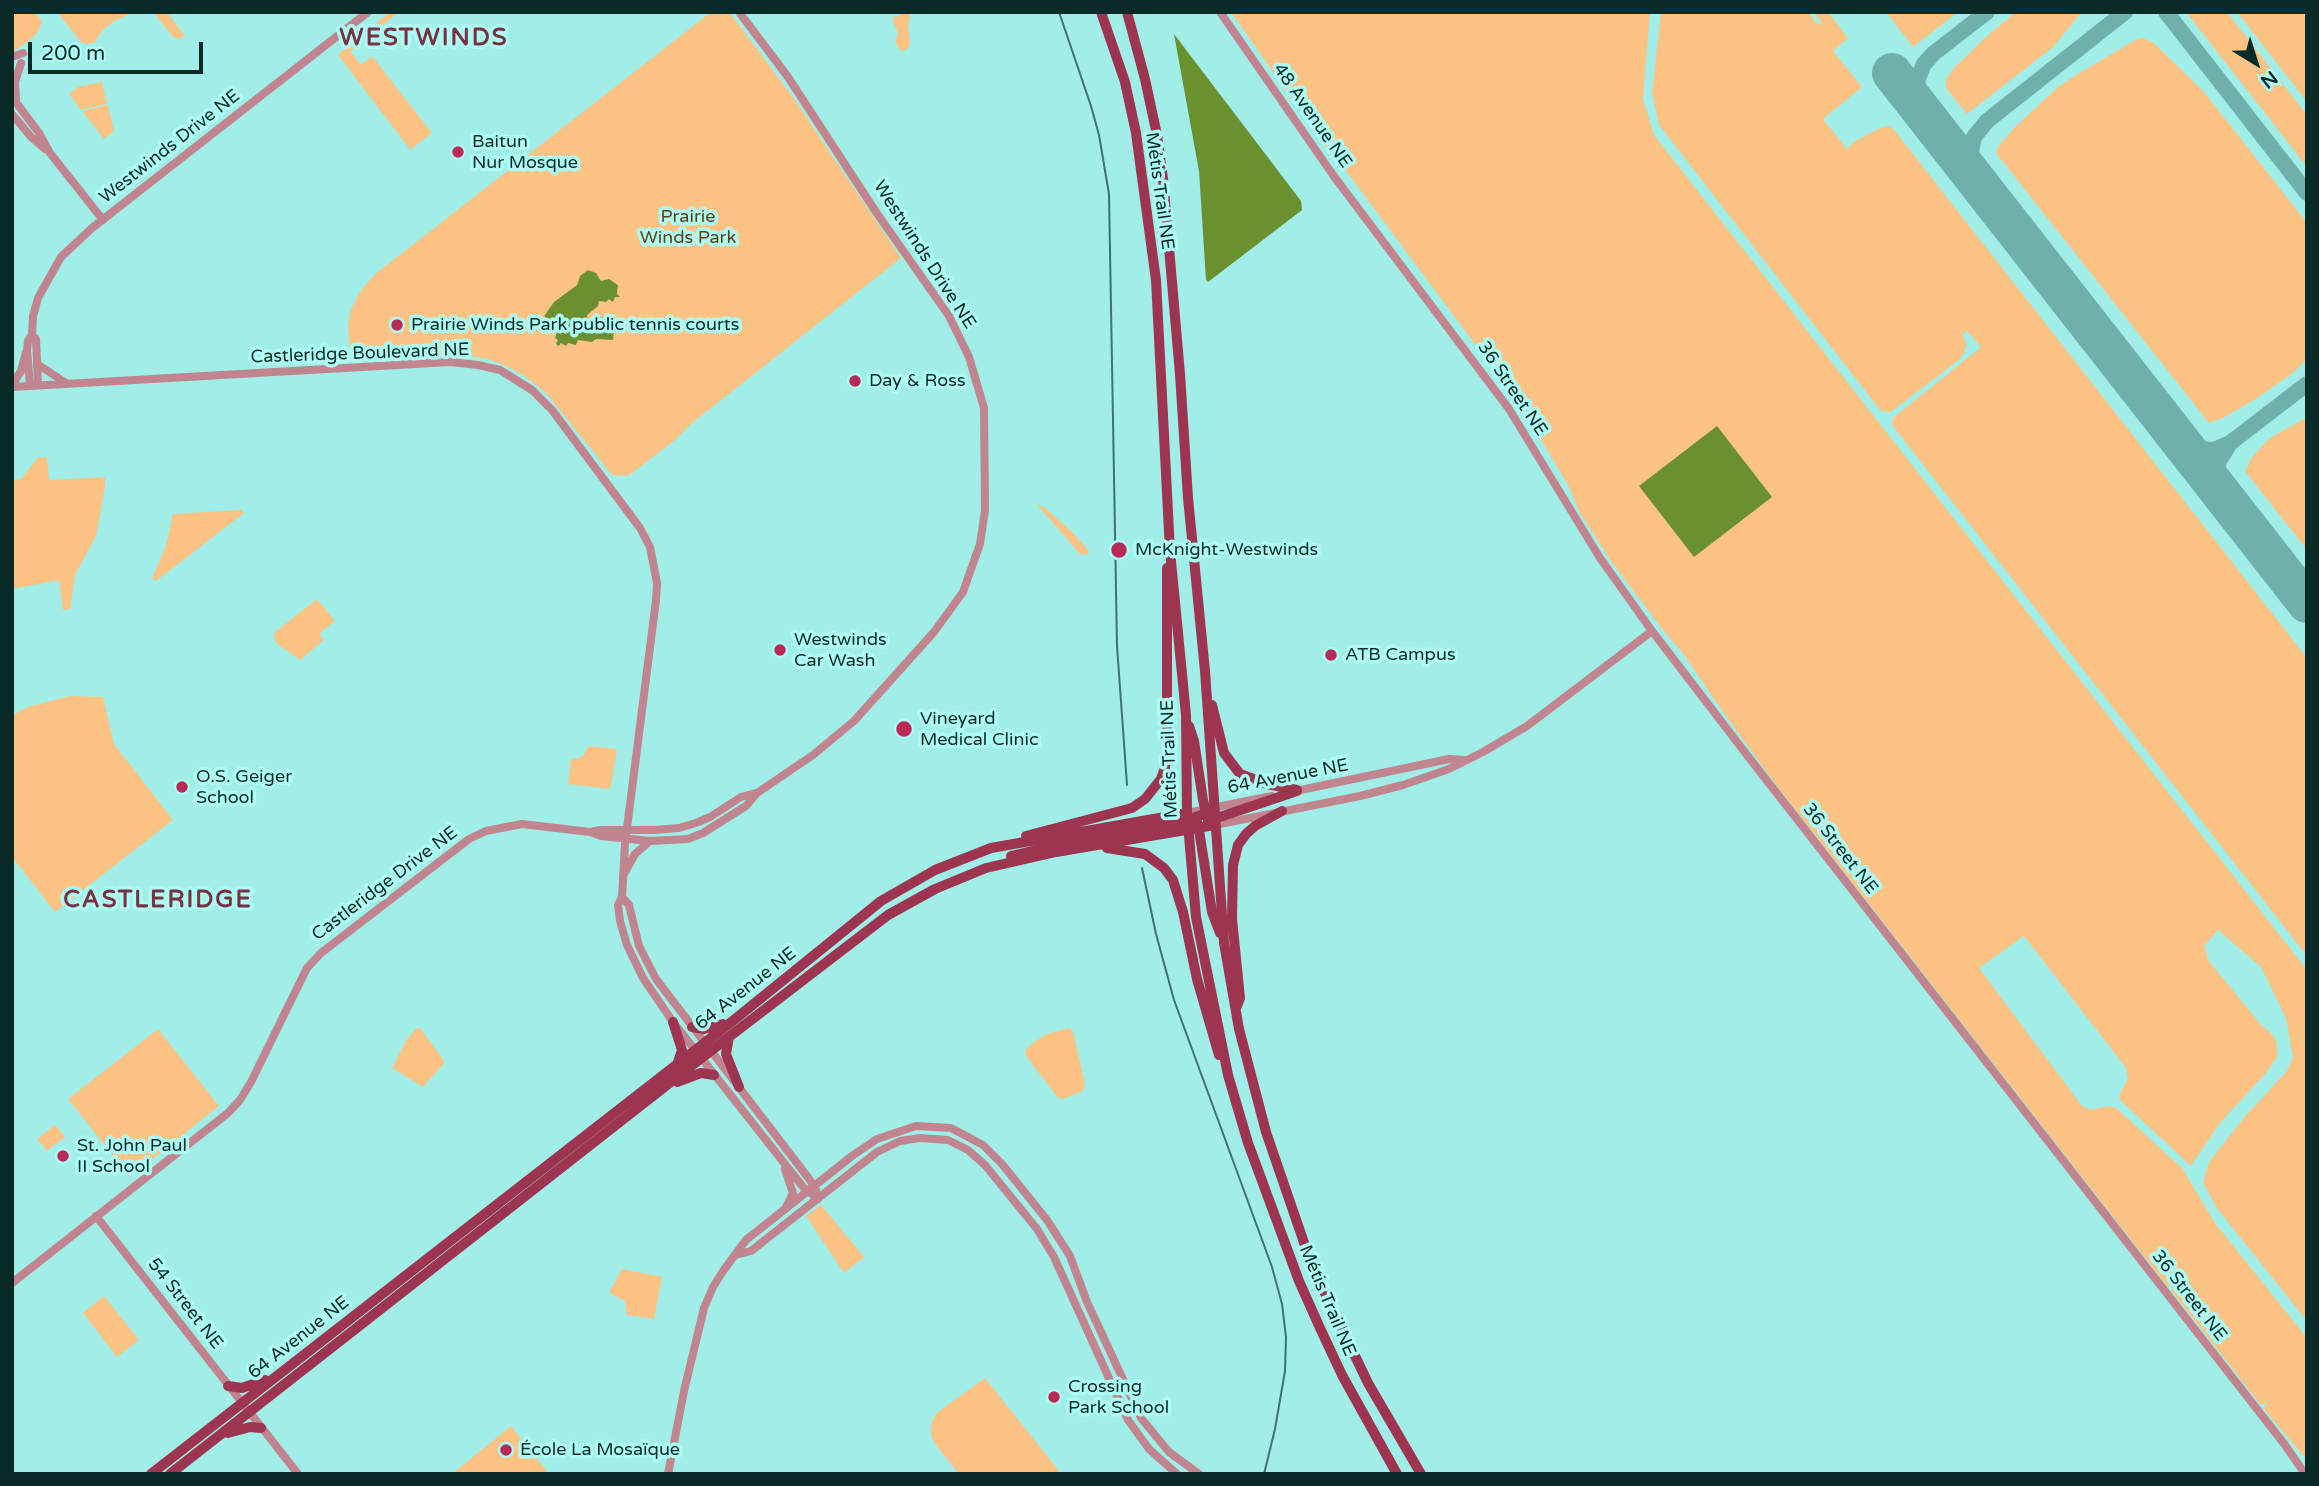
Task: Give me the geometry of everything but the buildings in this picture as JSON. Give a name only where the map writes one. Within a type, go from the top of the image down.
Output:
[{"type":"main road","name":"Métis Trail NE","points":[[1101,12],[1125,82],[1136,133],[1156,280],[1170,551],[1186,715],[1201,819],[1246,1060],[1266,1132],[1312,1266],[1368,1383],[1421,1474]]},
{"type":"main road","name":"Métis Trail NE","points":[[1127,12],[1147,91],[1163,179],[1188,498],[1205,671],[1196,917],[1228,1074],[1248,1143],[1299,1281],[1342,1375],[1397,1474]]},
{"type":"main road","points":[[990,848],[1132,808],[1155,788],[1165,768],[1167,750],[1166,571],[1170,551]]},
{"type":"main road","points":[[1205,671],[1221,744],[1227,759],[1240,774],[1267,784],[1297,790]]},
{"type":"main road","points":[[1186,715],[1194,741],[1212,912],[1224,943]]},
{"type":"main road","points":[[986,868],[1002,859],[1027,852],[1201,819],[1297,790]]},
{"type":"main road","points":[[1236,1010],[1240,998],[1232,919],[1233,865],[1238,845],[1246,834],[1255,825],[1282,811]]},
{"type":"main road","name":"64 Avenue NE","points":[[170,1474],[664,1088],[734,1020],[881,901],[935,870],[990,848],[1201,819]]},
{"type":"main road","name":"64 Avenue NE","points":[[151,1474],[678,1063],[729,1037],[888,915],[936,889],[986,868],[1056,852],[1097,847],[1201,819]]},
{"type":"main road","points":[[1097,847],[1145,854],[1173,880],[1215,1045],[1228,1074]]},
{"type":"main road","points":[[691,1027],[710,1028],[734,1020]]},
{"type":"main road","points":[[673,1022],[682,1050],[678,1063]]},
{"type":"main road","points":[[729,1037],[726,1054],[739,1087]]},
{"type":"main road","points":[[664,1088],[693,1075],[714,1075]]},
{"type":"main road","points":[[228,1386],[242,1388],[276,1376]]},
{"type":"main road","points":[[215,1439],[237,1430],[261,1428]]},
{"type":"street","name":"Westwinds Drive NE","points":[[34,386],[27,350],[32,335],[33,316],[38,298],[56,264],[70,247],[368,12]]},
{"type":"street","name":"Westwinds Drive NE","points":[[627,834],[650,841],[688,839],[703,833],[746,806],[757,793],[813,755],[854,721],[952,609],[966,584],[981,544],[985,510],[984,408],[976,377],[960,336],[788,77],[739,12]]},
{"type":"street","name":"48 Avenue NE","points":[[1220,12],[1333,175],[1380,236]]},
{"type":"street","points":[[12,57],[23,53]]},
{"type":"street","points":[[21,63],[15,82],[14,100],[39,133],[50,153],[103,220]]},
{"type":"street","points":[[12,114],[31,137],[50,153]]},
{"type":"street","name":"36 Street NE","points":[[1380,236],[1501,398],[1600,558],[1652,631],[2304,1469]]},
{"type":"street","name":"Westwinds Drive NE","points":[[32,335],[36,339],[37,364],[34,386]]},
{"type":"street","points":[[12,386],[21,371],[23,356],[27,350]]},
{"type":"street","name":"Castleridge Boulevard NE","points":[[12,386],[450,362],[500,370],[532,390],[552,410],[631,512],[650,547],[656,600],[627,834],[622,897],[618,905],[626,945],[643,978],[673,1022],[702,1051]]},
{"type":"street","points":[[37,364],[52,376],[69,384]]},
{"type":"street","name":"64 Avenue NE","points":[[1201,819],[1282,811],[1403,785],[1449,769],[1527,726],[1652,631]]},
{"type":"street","name":"64 Avenue NE","points":[[1297,790],[1449,759],[1467,760]]},
{"type":"street","name":"Westwinds Drive NE","points":[[627,834],[696,823],[741,797],[757,793]]},
{"type":"street","name":"Castleridge Drive NE","points":[[12,1283],[228,1112],[240,1100],[251,1082],[307,968],[321,953],[469,839],[486,831],[522,824],[627,834]]},
{"type":"street","points":[[622,878],[635,854],[650,841]]},
{"type":"street","name":"Castleridge Boulevard NE","points":[[622,897],[629,905],[639,946],[646,962],[691,1027],[702,1051]]},
{"type":"street","points":[[702,1051],[714,1075],[781,1158],[811,1190]]},
{"type":"street","points":[[702,1051],[739,1087],[818,1199]]},
{"type":"street","points":[[668,1474],[684,1388],[704,1308],[713,1287],[746,1240],[868,1145],[899,1130],[916,1126],[951,1128],[983,1146],[1002,1164],[1070,1256],[1119,1372],[1146,1425],[1169,1452],[1199,1474]]},
{"type":"street","points":[[736,1255],[751,1251],[877,1152],[900,1141],[920,1138],[948,1140],[968,1150],[985,1165],[1037,1229],[1054,1257],[1128,1420],[1149,1449],[1177,1474]]},
{"type":"street","points":[[781,1158],[793,1193],[784,1211]]},
{"type":"street","name":"54 Street NE","points":[[96,1216],[298,1474]]},
{"type":"green space","points":[[12,12],[35,12],[42,22],[36,35],[12,53]]},
{"type":"green space","points":[[57,12],[133,12],[113,22],[94,43],[86,44],[81,42]]},
{"type":"green space","points":[[153,12],[167,12],[185,36],[178,39],[173,37]]},
{"type":"green space","points":[[390,12],[399,12],[350,51],[361,65],[372,56],[432,133],[411,149],[412,152],[338,55]]},
{"type":"green space","name":"Prairie Winds Park","points":[[711,12],[730,13],[792,96],[901,258],[628,476],[612,475],[546,393],[506,366],[488,359],[468,356],[364,358],[357,356],[350,349],[348,326],[351,309],[374,275]]},
{"type":"green space","points":[[901,12],[911,12],[908,25],[909,47],[902,52],[895,42],[898,33],[893,21],[895,15],[899,17]]},
{"type":"green space","points":[[1231,12],[1650,12],[1643,99],[1654,135],[2307,970],[2307,1321],[2216,1207],[2203,1182],[2209,1162],[2247,1114],[2287,1071],[2293,1057],[2286,1018],[2261,967],[2218,930],[2205,945],[2208,960],[2276,1040],[2278,1056],[2220,1123],[2191,1166],[2119,1099],[2128,1079],[2126,1068],[2024,936],[1979,968],[2082,1106],[2091,1110],[2108,1106],[2116,1108],[2182,1168],[2215,1223],[2307,1338],[2307,1460],[2263,1408],[2265,1403],[2261,1405],[2171,1290],[2171,1285],[2168,1287],[1777,786],[1682,652],[1610,560],[1579,511],[1569,487],[1548,451],[1498,375],[1349,175],[1325,147]]},
{"type":"green space","points":[[1661,12],[1808,12],[1818,25],[1822,23],[1813,12],[1828,12],[1848,38],[1833,51],[1862,87],[1823,119],[1847,149],[1854,142],[1880,128],[1889,126],[1895,131],[2307,658],[2307,956],[1892,425],[1893,418],[1981,347],[1967,331],[1962,335],[1967,344],[1960,359],[1891,412],[1881,411],[1659,125],[1652,93]]},
{"type":"green space","points":[[1886,12],[1958,12],[1913,47]]},
{"type":"green space","points":[[2016,12],[2082,12],[2053,47],[1967,114],[1946,88],[1946,79],[1987,36]]},
{"type":"green space","points":[[2186,12],[2227,12],[2307,115],[2307,167]]},
{"type":"green space","points":[[2237,12],[2307,12],[2307,102]]},
{"type":"green space","points":[[2143,38],[2155,44],[2204,92],[2307,223],[2307,359],[2293,373],[2254,400],[2209,423],[1996,153],[1999,145],[2017,125],[2058,87],[2137,39]]},
{"type":"green space","points":[[102,82],[107,104],[81,110],[69,94],[78,87]]},
{"type":"green space","points":[[108,105],[114,131],[104,139],[82,111]]},
{"type":"green space","points":[[2307,417],[2307,550],[2245,471],[2253,456],[2270,438]]},
{"type":"green space","points":[[38,457],[47,458],[49,480],[105,477],[96,536],[75,575],[70,609],[63,610],[59,580],[12,589],[12,480],[21,479]]},
{"type":"green space","points":[[1037,505],[1044,507],[1072,532],[1088,550],[1088,554],[1081,555]]},
{"type":"green space","points":[[241,510],[244,513],[156,581],[152,579],[166,545],[173,514]]},
{"type":"green space","points":[[317,599],[335,621],[321,632],[324,640],[300,660],[276,643],[275,632]]},
{"type":"green space","points":[[70,696],[103,697],[114,744],[173,820],[55,912],[12,857],[12,716],[27,707]]},
{"type":"green space","points":[[588,746],[617,749],[609,789],[568,784],[571,759],[583,756]]},
{"type":"green space","points":[[420,1028],[445,1062],[423,1087],[392,1068],[407,1039]]},
{"type":"green space","points":[[1068,1028],[1073,1031],[1085,1084],[1083,1091],[1063,1099],[1058,1098],[1025,1055],[1026,1049],[1034,1042],[1047,1034]]},
{"type":"green space","points":[[158,1029],[219,1106],[130,1177],[68,1099]]},
{"type":"green space","points":[[55,1125],[65,1137],[47,1151],[37,1139]]},
{"type":"green space","points":[[821,1205],[864,1257],[844,1273],[806,1216]]},
{"type":"green space","points":[[622,1269],[662,1277],[654,1319],[627,1315],[625,1301],[609,1293]]},
{"type":"green space","points":[[104,1296],[139,1340],[117,1357],[83,1313]]},
{"type":"green space","points":[[985,1378],[1061,1474],[959,1474],[935,1444],[931,1427],[938,1412]]},
{"type":"green space","name":"École La Mosaïque","points":[[511,1426],[549,1474],[452,1474]]},
{"type":"shaded area","points":[[1174,34],[1301,201],[1302,210],[1208,282],[1199,171]]},
{"type":"shaded area","points":[[588,270],[596,273],[601,281],[609,279],[618,285],[617,294],[620,297],[615,297],[613,302],[609,299],[606,302],[599,301],[598,306],[587,315],[588,320],[594,321],[599,315],[605,320],[615,320],[613,340],[578,340],[576,345],[568,343],[566,346],[561,343],[559,346],[555,338],[557,332],[549,333],[550,328],[544,325],[545,315],[554,302],[577,285],[580,276]]},
{"type":"shaded area","points":[[1717,426],[1772,497],[1694,557],[1639,486]]},
{"type":"taxiway","points":[[1959,155],[1923,109],[1917,92],[1918,78],[1924,64],[1934,53],[1987,12]]},
{"type":"taxiway","points":[[2021,233],[1975,174],[1970,157],[1974,137],[1987,121],[2125,12]]},
{"type":"taxiway","points":[[2166,12],[2307,193]]},
{"type":"taxiway","points":[[2152,401],[2186,443],[2200,449],[2214,450],[2230,443],[2307,384]]},
{"type":"taxiway","points":[[2230,443],[2219,461],[2219,482],[2225,494],[2262,542]]},
{"type":"runway","points":[[1892,73],[2307,603]]},
{"type":"tram line","points":[[1059,12],[1099,135],[1109,194],[1117,646],[1127,785]]},
{"type":"tram line","points":[[1142,868],[1174,1000],[1272,1267],[1282,1304],[1286,1337],[1285,1371],[1264,1474]]},
{"type":"place","name":"Baitun Nur Mosque","points":[[458,152]]},
{"type":"place","name":"Prairie Winds Park public tennis courts","points":[[397,325]]},
{"type":"place","name":"Day & Ross","points":[[855,381]]},
{"type":"place","name":"McKnight-Westwinds","points":[[1119,550]]},
{"type":"place","name":"Westwinds Car Wash","points":[[780,650]]},
{"type":"place","name":"ATB Campus","points":[[1331,655]]},
{"type":"place","name":"Vineyard Medical Clinic","points":[[904,729]]},
{"type":"place","name":"O.S. Geiger School","points":[[182,787]]},
{"type":"place","name":"St. John Paul II School","points":[[63,1156]]},
{"type":"place","name":"Crossing Park School","points":[[1054,1397]]},
{"type":"place","name":"École La Mosaïque","points":[[506,1450]]},
{"type":"district","name":"WESTWINDS","points":[[424,39]]},
{"type":"district","name":"CASTLERIDGE","points":[[158,901]]}]
